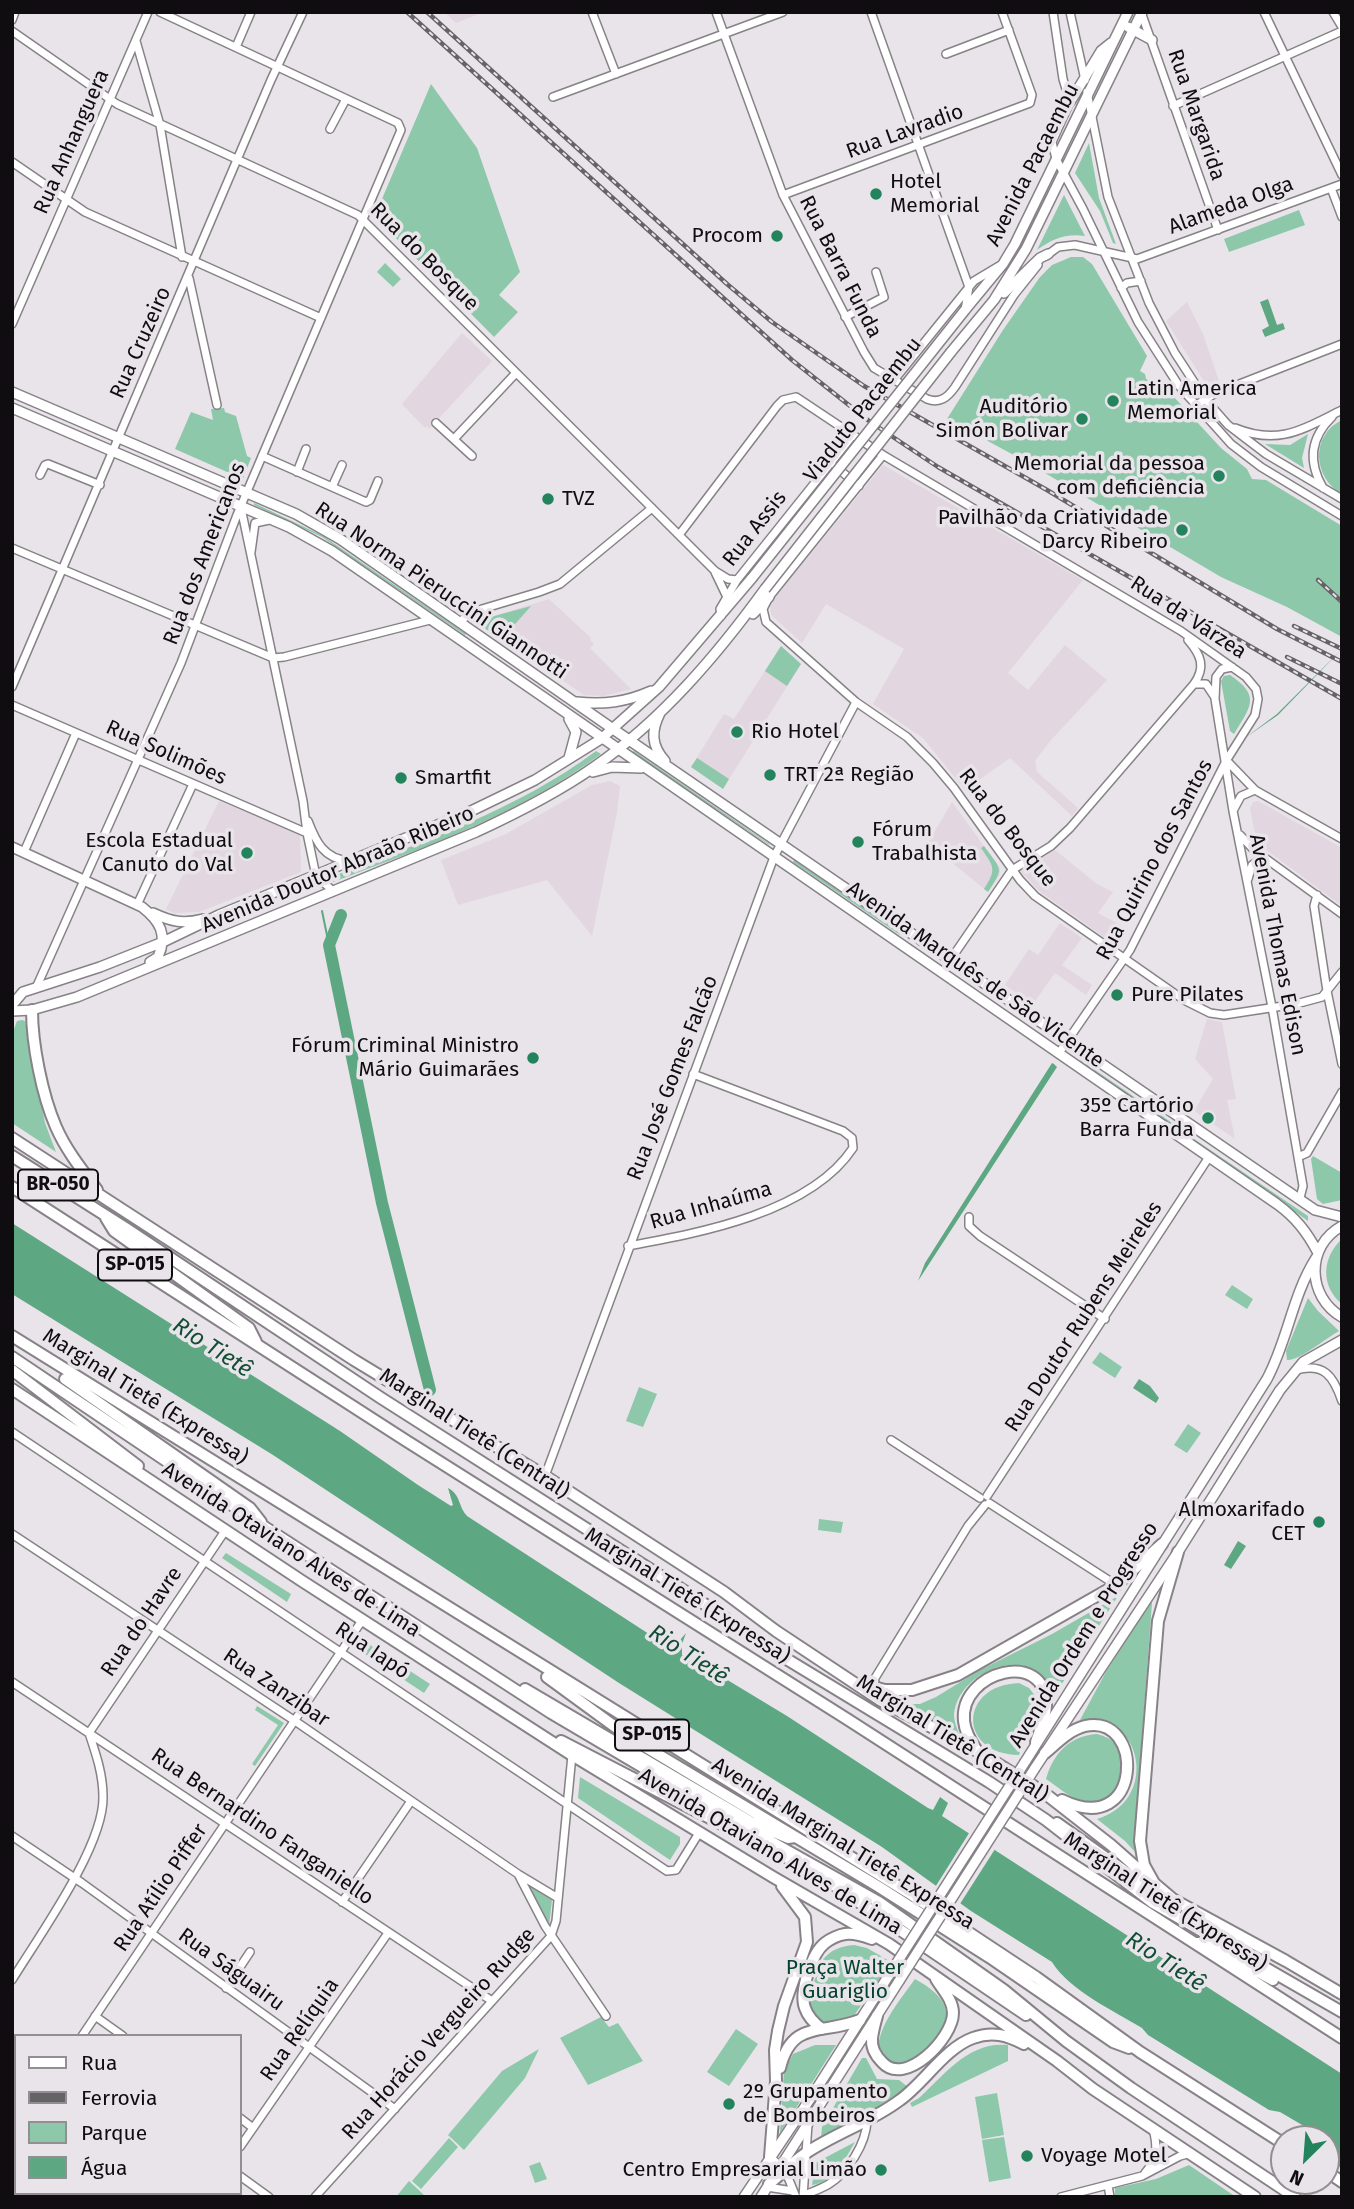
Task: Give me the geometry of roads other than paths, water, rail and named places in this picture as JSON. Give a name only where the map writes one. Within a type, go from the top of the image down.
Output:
[{"type":"highway","points":[[32,1010],[33,1037],[52,1118],[74,1158],[103,1198]]},
{"type":"highway","points":[[12,1138],[354,1360],[545,1476],[724,1592],[849,1680],[907,1716],[977,1751],[1043,1792],[1111,1845],[1174,1900],[1342,1994]]},
{"type":"highway","name":"Marginal Tietê (Central)","points":[[12,1156],[770,1649],[960,1764],[1046,1820],[1153,1903],[1342,2012]]},
{"type":"highway","name":"Marginal Tietê (Expressa)","points":[[12,1187],[1342,2038]]},
{"type":"highway","points":[[103,1213],[114,1231],[249,1328],[258,1344]]},
{"type":"highway","name":"Marginal Tietê (Expressa)","points":[[12,1336],[912,1895],[1035,1977],[1140,2052],[1270,2135]]},
{"type":"highway","points":[[31,1350],[55,1372],[250,1508],[266,1528]]},
{"type":"highway","points":[[12,1357],[266,1528],[551,1713],[879,1902],[1004,1990],[1066,2041]]},
{"type":"highway","points":[[12,1370],[132,1462],[160,1488]]},
{"type":"highway","name":"Avenida Otaviano Alves de Lima","points":[[12,1389],[225,1531],[572,1755],[773,1877],[890,1944],[1093,2089],[1255,2197]]},
{"type":"highway","points":[[849,1680],[874,1688],[912,1690],[942,1682],[1116,1585],[1162,1544]]},
{"type":"highway","points":[[1154,1883],[1144,1865],[1141,1852],[1142,1806],[1158,1621],[1178,1552]]},
{"type":"highway","name":"Avenida Marginal Tietê Expressa","points":[[531,1660],[541,1673],[629,1737],[798,1836],[989,1957],[1113,2042],[1140,2052]]},
{"type":"highway","points":[[977,1751],[964,1722],[968,1702],[980,1685],[1004,1671],[1026,1673],[1034,1678],[1042,1690],[1046,1706],[1036,1742]]},
{"type":"highway","points":[[505,1682],[543,1698],[751,1822],[788,1838],[798,1836]]},
{"type":"highway","points":[[1043,1792],[1080,1807],[1106,1805],[1116,1799],[1122,1790],[1127,1760],[1120,1737],[1100,1726],[1084,1726],[1073,1731],[1045,1753]]},
{"type":"highway","points":[[539,1732],[595,1758],[825,1879],[1295,2197]]},
{"type":"highway","points":[[1046,1820],[1061,1823],[1161,1897],[1174,1900]]},
{"type":"highway","points":[[770,2157],[778,2031],[784,2006],[804,1953],[807,1928],[805,1917],[798,1905],[773,1877]]},
{"type":"highway","points":[[822,2029],[809,2018],[803,2000],[811,1965],[824,1943],[848,1934],[890,1944]]},
{"type":"highway","points":[[1190,1942],[1205,1943],[1342,2020]]},
{"type":"highway","points":[[877,2016],[872,2039],[873,2050],[878,2059],[894,2070],[914,2066],[940,2043],[952,2021],[951,2002],[930,1971]]},
{"type":"highway","points":[[776,2081],[786,2047],[791,2041],[806,2032],[831,2029],[860,2020]]},
{"type":"highway","points":[[768,2185],[783,2167],[867,2121],[919,2085],[952,2051],[972,2039],[1003,2034],[1057,2061]]},
{"type":"main road","name":"Avenida Pacaembu","points":[[1003,264],[1128,12]]},
{"type":"main road","name":"Avenida Pacaembu","points":[[994,300],[1026,249],[1141,12]]},
{"type":"main road","points":[[1122,24],[1152,40]]},
{"type":"main road","points":[[1070,102],[1101,51],[1115,40]]},
{"type":"main road","points":[[994,300],[1040,258],[1048,254]]},
{"type":"main road","name":"Viaduto Pacaembu","points":[[752,578],[1003,264]]},
{"type":"main road","name":"Viaduto Pacaembu","points":[[767,593],[994,300]]},
{"type":"main road","name":"Rua Norma Pieruccini Giannotti","points":[[12,392],[321,527],[613,729]]},
{"type":"main road","name":"Rua Norma Pieruccini Giannotti","points":[[12,408],[319,543],[601,739]]},
{"type":"main road","name":"Avenida Doutor Abraão Ribeiro","points":[[36,988],[163,942],[219,915],[518,789],[613,729],[659,687],[752,578]]},
{"type":"main road","name":"Avenida Doutor Abraão Ribeiro","points":[[12,1011],[32,1010],[77,997],[523,811],[572,781],[629,740],[696,676],[767,593]]},
{"type":"main road","points":[[574,702],[599,704],[623,701],[659,687]]},
{"type":"main road","points":[[663,709],[655,725],[653,739],[654,746],[670,768]]},
{"type":"main road","points":[[566,714],[576,732],[569,758]]},
{"type":"main road","name":"Avenida Marquês de São Vicente","points":[[613,729],[1315,1209],[1342,1217]]},
{"type":"main road","name":"Avenida Marquês de São Vicente","points":[[601,739],[1294,1217],[1307,1232],[1317,1255]]},
{"type":"main road","points":[[572,781],[606,768],[644,768]]},
{"type":"main road","points":[[12,847],[174,922],[182,923],[219,915]]},
{"type":"main road","points":[[130,975],[136,968],[158,957],[163,942],[159,922],[139,906]]},
{"type":"main road","points":[[12,987],[36,988]]},
{"type":"main road","points":[[12,1005],[23,992],[36,988]]},
{"type":"main road","name":"Avenida Ordem e Progresso","points":[[744,2197],[889,1975],[1267,1379],[1280,1351],[1302,1282],[1329,1235],[1342,1226]]},
{"type":"main road","points":[[1317,1255],[1314,1270],[1319,1293],[1334,1312],[1342,1317]]},
{"type":"main road","name":"Avenida Ordem e Progresso","points":[[783,2167],[808,2123],[1035,1768],[1295,1370],[1313,1355],[1342,1340]]},
{"type":"main road","points":[[761,2197],[768,2185]]},
{"type":"street","points":[[12,20],[15,12]]},
{"type":"street","name":"Rua Anhanguera","points":[[12,324],[148,12]]},
{"type":"street","points":[[160,12],[346,99],[330,129]]},
{"type":"street","points":[[236,47],[251,12]]},
{"type":"street","name":"Rua Cruzeiro","points":[[12,687],[277,67],[303,12]]},
{"type":"street","points":[[592,12],[615,74]]},
{"type":"street","name":"Rua Barra Funda","points":[[716,12],[783,195],[872,365],[931,400],[940,400],[948,395],[1014,295],[1048,254]]},
{"type":"street","points":[[553,97],[783,12]]},
{"type":"street","points":[[871,12],[969,287],[965,310]]},
{"type":"street","points":[[946,54],[1009,30],[1002,12]]},
{"type":"street","points":[[1053,12],[1063,79],[1070,102],[1052,142],[1056,159],[1138,322],[1176,382],[1195,406],[1244,456],[1342,516]]},
{"type":"street","points":[[1070,12],[1093,113],[1104,184],[1161,329],[1205,399],[1228,425],[1266,454],[1342,499]]},
{"type":"street","name":"Rua Margarida","points":[[1141,12],[1217,230]]},
{"type":"street","points":[[1264,12],[1342,175]]},
{"type":"street","points":[[1173,106],[1342,29],[1332,12]]},
{"type":"street","name":"Rua Lavradio","points":[[783,195],[1032,102],[1032,95],[1009,30]]},
{"type":"street","name":"Rua do Bosque","points":[[12,31],[109,100],[346,208],[363,220],[715,571],[728,579],[737,580]]},
{"type":"street","points":[[136,41],[160,125],[182,257]]},
{"type":"street","name":"Rua dos Americanos","points":[[36,988],[181,663],[240,506],[401,130],[398,123],[346,99]]},
{"type":"street","points":[[138,114],[150,113],[155,102]]},
{"type":"street","points":[[12,162],[85,212],[321,318]]},
{"type":"street","name":"Alameda Olga","points":[[1132,259],[1342,184]]},
{"type":"street","points":[[1331,188],[1342,217]]},
{"type":"street","points":[[1048,254],[1067,245],[1132,259]]},
{"type":"street","name":"Avenida Pacaembu","points":[[894,380],[969,287],[980,277],[1003,264]]},
{"type":"street","points":[[845,317],[884,297],[876,272]]},
{"type":"street","points":[[188,278],[217,405]]},
{"type":"street","points":[[1121,288],[1132,281],[1141,281]]},
{"type":"street","points":[[1195,406],[1205,399],[1342,344]]},
{"type":"street","points":[[454,439],[516,373]]},
{"type":"street","name":"Rua da Várzea","points":[[679,535],[777,406],[796,397],[883,455],[1181,631],[1253,683],[1258,699],[1255,715]]},
{"type":"street","points":[[1228,425],[1252,434],[1275,437],[1294,433],[1340,411]]},
{"type":"street","points":[[1324,488],[1317,477],[1312,453],[1322,428],[1340,411]]},
{"type":"street","points":[[436,423],[472,456]]},
{"type":"street","name":"Rua Assis","points":[[721,616],[720,609],[737,580],[853,435]]},
{"type":"street","points":[[297,472],[306,449]]},
{"type":"street","points":[[767,593],[883,455]]},
{"type":"street","points":[[261,456],[367,502],[378,481]]},
{"type":"street","points":[[831,462],[859,486]]},
{"type":"street","points":[[40,475],[48,464],[100,485]]},
{"type":"street","points":[[332,487],[342,465]]},
{"type":"street","points":[[240,506],[306,812],[307,833],[316,876],[333,891]]},
{"type":"street","points":[[460,622],[482,609],[542,592],[560,583],[652,508]]},
{"type":"street","points":[[251,552],[255,523],[262,520],[274,521]]},
{"type":"street","points":[[12,548],[273,658],[430,620]]},
{"type":"street","name":"Rua do Bosque","points":[[715,571],[727,597]]},
{"type":"street","name":"Rua do Bosque","points":[[767,593],[763,609],[766,622],[856,702],[907,737],[933,763],[1012,870],[1035,896],[1125,960],[1184,1000],[1210,1013],[1235,1014],[1319,999],[1327,991]]},
{"type":"street","points":[[951,959],[1012,870],[1051,846],[1070,828],[1194,684],[1201,672],[1202,663],[1196,650],[1181,631]]},
{"type":"street","points":[[1214,698],[1216,677],[1222,669],[1232,667]]},
{"type":"street","points":[[1194,684],[1206,684],[1214,698]]},
{"type":"street","name":"Avenida Thomas Edison","points":[[1214,698],[1303,1186],[1300,1198]]},
{"type":"street","name":"Rua José Gomes Falcão","points":[[545,1476],[774,857],[856,702]]},
{"type":"street","name":"Rua Solimões","points":[[12,705],[307,833]]},
{"type":"street","name":"Rua Quirino dos Santos","points":[[1059,1053],[1125,960],[1226,761],[1255,715]]},
{"type":"street","points":[[24,852],[76,733]]},
{"type":"street","points":[[1226,761],[1255,790],[1342,839]]},
{"type":"street","points":[[139,906],[193,784]]},
{"type":"street","points":[[1233,811],[1241,796],[1255,790]]},
{"type":"street","points":[[306,812],[322,849],[333,858],[353,860]]},
{"type":"street","points":[[1237,832],[1250,847],[1342,914]]},
{"type":"street","points":[[1247,883],[1252,865],[1263,857]]},
{"type":"street","points":[[1317,895],[1314,906],[1342,1064]]},
{"type":"street","points":[[1327,991],[1342,972]]},
{"type":"street","name":"Rua Inhaúma","points":[[628,1246],[750,1218],[779,1207],[822,1178],[853,1148],[852,1138],[844,1131],[694,1074]]},
{"type":"street","points":[[1298,1157],[1307,1153],[1342,1092]]},
{"type":"street","name":"Rua Doutor Rubens Meireles","points":[[874,1688],[875,1678],[968,1526],[1209,1157]]},
{"type":"street","points":[[969,1217],[969,1226],[986,1241],[1105,1319]]},
{"type":"street","points":[[1295,1370],[1307,1367],[1324,1371],[1336,1384],[1342,1401]]},
{"type":"street","name":"Rua Iapó","points":[[12,1432],[669,1872],[676,1870],[699,1833]]},
{"type":"street","points":[[891,1440],[1116,1585]]},
{"type":"street","name":"Rua do Havre","points":[[89,1733],[225,1531]]},
{"type":"street","name":"Rua Zanzibar","points":[[12,1534],[295,1721],[518,1874],[558,1898]]},
{"type":"street","name":"Rua Atílio Piffer","points":[[83,2034],[363,1619]]},
{"type":"street","name":"Rua Bernardino Fanganiello","points":[[12,1682],[492,2001]]},
{"type":"street","points":[[12,1980],[74,1878],[102,1817],[99,1762],[89,1733]]},
{"type":"street","name":"Rua Horácio Vergueiro Rudge","points":[[315,2197],[551,1936],[556,1921],[572,1755]]},
{"type":"street","points":[[342,1902],[411,1801]]},
{"type":"street","name":"Rua Ságuairu","points":[[12,1836],[395,2109]]},
{"type":"street","name":"Rua Zanzibar","points":[[518,1874],[551,1936],[606,2016]]},
{"type":"street","name":"Rua Relíquia","points":[[242,2144],[388,1933]]},
{"type":"street","points":[[226,1988],[250,1952]]},
{"type":"street","points":[[95,2016],[120,2034]]},
{"type":"street","points":[[242,2120],[253,2128]]},
{"type":"street","points":[[808,2123],[803,2197],[831,2182],[845,2168],[862,2143],[867,2121]]},
{"type":"street","points":[[1142,2176],[1154,2158],[1156,2141],[1153,2129]]},
{"type":"street","points":[[1061,2197],[1142,2176],[1191,2153]]},
{"type":"street","points":[[770,2157],[783,2167],[795,2194]]},
{"type":"street","points":[[242,2177],[269,2197]]},
{"type":"street","points":[[768,2185],[795,2194]]},
{"type":"street","points":[[803,2185],[819,2189]]},
{"type":"street","points":[[1108,2185],[1110,2197]]},
{"type":"water","points":[[1268,299],[1277,325],[1283,323],[1285,329],[1265,337],[1262,330],[1269,326],[1260,302]]},
{"type":"water","points":[[1342,649],[1278,715],[1245,738],[1277,714]]},
{"type":"water","points":[[1199,817],[1125,962],[1054,1064],[1124,962]]},
{"type":"water","points":[[1052,1063],[1057,1067],[918,1281],[925,1263]]},
{"type":"water","name":"Rio Tietê","points":[[12,1223],[340,1431],[451,1506],[453,1505],[448,1488],[455,1494],[467,1516],[669,1647],[674,1647],[686,1633],[682,1655],[787,1716],[928,1808],[933,1810],[940,1797],[948,1803],[942,1816],[1342,2074],[1342,2163],[1340,2166],[1340,2125],[1302,2125],[1280,2112],[1269,2110],[1148,2035],[1142,2028],[1069,1982],[1052,1962],[971,1911],[882,1847],[619,1683],[273,1455],[12,1294]]},
{"type":"water","points":[[1139,1379],[1150,1386],[1159,1398],[1156,1403],[1133,1388]]},
{"type":"water","points":[[1238,1541],[1246,1546],[1231,1569],[1224,1565]]},
{"type":"waterway","points":[[322,911],[329,945]]},
{"type":"waterway","points":[[341,915],[329,945],[382,1203],[430,1390]]},
{"type":"railway","points":[[407,12],[792,360],[869,421],[938,467],[1342,699]]},
{"type":"railway","points":[[427,12],[772,322],[864,386],[1047,490],[1277,629],[1342,662]]},
{"type":"railway","points":[[1318,580],[1342,602]]},
{"type":"railway","points":[[1294,626],[1342,649]]},
{"type":"railway","points":[[1287,657],[1342,684]]},
{"type":"place","name":"Hotel Memorial","points":[[876,194]]},
{"type":"place","name":"Procom","points":[[777,236]]},
{"type":"place","name":"Latin America Memorial","points":[[1113,401]]},
{"type":"place","name":"Auditório Simón Bolivar","points":[[1082,419]]},
{"type":"place","name":"Memorial da pessoa com deficiência","points":[[1219,476]]},
{"type":"place","name":"TVZ","points":[[548,499]]},
{"type":"place","name":"Pavilhão da Criatividade Darcy Ribeiro","points":[[1182,530]]},
{"type":"place","name":"Rio Hotel","points":[[737,732]]},
{"type":"place","name":"TRT 2ª Região","points":[[770,775]]},
{"type":"place","name":"Smartfit","points":[[401,778]]},
{"type":"place","name":"Fórum Trabalhista","points":[[858,842]]},
{"type":"place","name":"Escola Estadual Canuto do Val","points":[[247,853]]},
{"type":"place","name":"Pure Pilates","points":[[1117,995]]},
{"type":"place","name":"Fórum Criminal Ministro Mário Guimarães","points":[[533,1058]]},
{"type":"place","name":"35º Cartório Barra Funda","points":[[1208,1118]]},
{"type":"place","name":"Almoxarifado CET","points":[[1319,1522]]},
{"type":"place","name":"2º Grupamento de Bombeiros","points":[[729,2104]]},
{"type":"place","name":"Voyage Motel","points":[[1027,2156]]},
{"type":"place","name":"Centro Empresarial Limão","points":[[881,2170]]},
{"type":"park label","name":"Praça Walter Guariglio","points":[[845,1980]]}]
